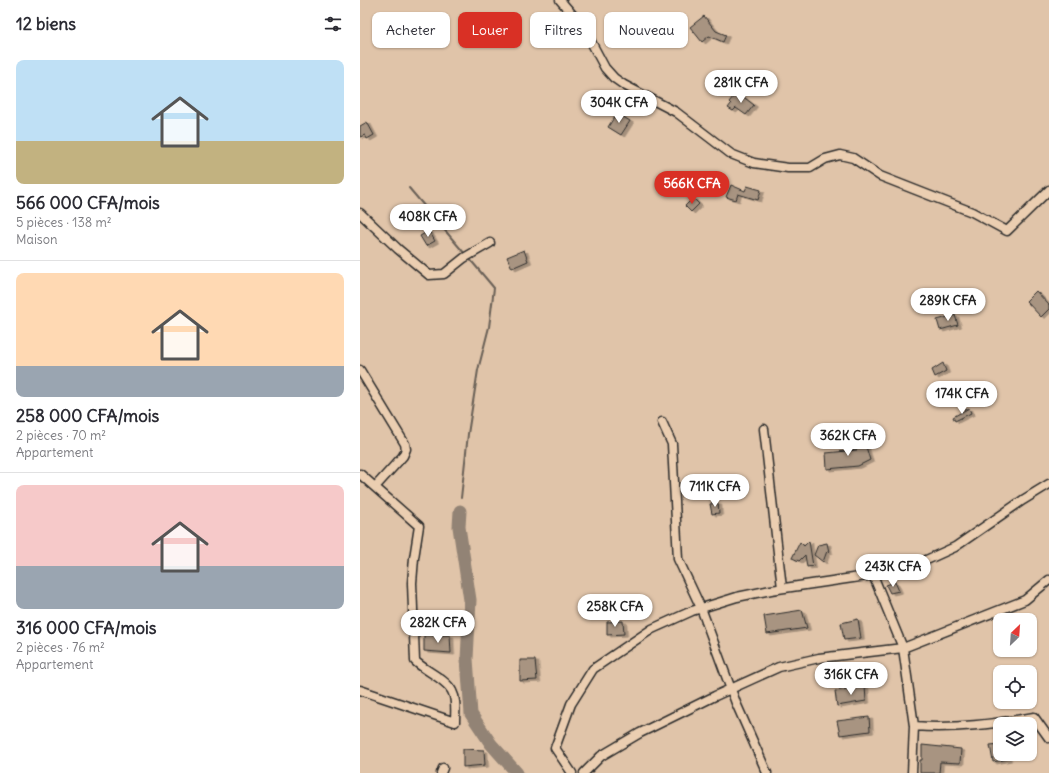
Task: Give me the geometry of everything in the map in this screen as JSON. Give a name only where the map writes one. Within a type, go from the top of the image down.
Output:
[{"type":"street","points":[[560,0],[578,21],[605,68],[614,78],[676,112],[731,154],[754,163],[788,168],[810,168],[825,159],[840,155],[846,156],[853,158],[880,176],[972,212],[1007,231],[1049,190]]},
{"type":"street","points":[[360,213],[398,250],[428,275],[444,274],[467,256],[490,243]]},
{"type":"street","points":[[360,370],[405,444],[406,449],[403,456],[375,487]]},
{"type":"street","points":[[662,422],[672,444],[678,559],[701,608],[731,689],[767,773]]},
{"type":"street","points":[[764,429],[782,588]]},
{"type":"street","points":[[360,474],[419,526],[412,583],[415,661],[440,678],[452,690],[456,706],[455,722],[360,690]]},
{"type":"street","points":[[572,773],[554,748],[571,704],[593,669],[652,629],[701,608],[737,598],[782,588],[873,575],[922,562],[955,547],[1049,484]]},
{"type":"street","points":[[873,575],[903,648],[914,726],[912,773]]},
{"type":"street","points":[[584,773],[601,756],[640,733],[779,667],[819,658],[903,648],[1025,600],[1049,580]]},
{"type":"street","points":[[914,726],[938,728],[982,725],[1034,717],[1049,738]]},
{"type":"building","points":[[704,16],[716,31],[726,35],[723,42],[709,36],[702,42],[690,27]]},
{"type":"building","points":[[737,92],[754,105],[746,115],[736,108],[733,111],[728,108],[731,104],[729,102]]},
{"type":"building","points":[[617,113],[630,121],[621,135],[608,127]]},
{"type":"building","points":[[367,122],[374,135],[367,139],[365,135],[360,137],[360,126]]},
{"type":"building","points":[[731,185],[745,191],[747,186],[761,190],[758,200],[738,194],[736,200],[726,197]]},
{"type":"building","points":[[693,198],[699,204],[691,212],[685,206]]},
{"type":"building","points":[[429,231],[435,241],[426,246],[420,236]]},
{"type":"building","points":[[524,250],[528,261],[512,268],[507,257]]},
{"type":"building","points":[[1036,291],[1049,305],[1049,309],[1041,317],[1026,301]]},
{"type":"building","points":[[955,315],[958,325],[940,330],[937,320]]},
{"type":"building","points":[[943,363],[946,371],[935,377],[932,370]]},
{"type":"building","points":[[969,408],[971,413],[955,421],[953,417]]},
{"type":"building","points":[[864,440],[870,460],[858,466],[827,469],[826,453],[857,450],[855,443]]},
{"type":"building","points":[[718,503],[719,513],[712,514],[710,504]]},
{"type":"building","points":[[809,541],[813,566],[807,567],[805,555],[799,561],[792,558],[800,542],[804,546]]},
{"type":"building","points":[[827,543],[829,552],[827,551],[823,562],[814,555],[818,545]]},
{"type":"building","points":[[895,582],[899,591],[890,593],[886,585]]},
{"type":"building","points":[[802,610],[807,628],[767,634],[764,616]]},
{"type":"building","points":[[858,619],[861,638],[844,640],[841,623]]},
{"type":"building","points":[[623,621],[624,634],[607,635],[607,622]]},
{"type":"building","points":[[424,635],[450,635],[451,653],[424,651]]},
{"type":"building","points":[[520,660],[535,660],[537,680],[520,681]]},
{"type":"building","points":[[865,686],[866,701],[837,706],[835,691]]},
{"type":"building","points":[[869,717],[870,731],[840,735],[837,721]]},
{"type":"building","points":[[922,745],[961,749],[960,763],[940,762],[939,773],[920,773]]},
{"type":"building","points":[[990,745],[993,745],[993,761],[998,761],[993,762]]},
{"type":"building","points":[[463,749],[484,750],[485,765],[463,767]]},
{"type":"waterway","points":[[409,188],[465,254]]},
{"type":"waterway","points":[[461,498],[468,434],[478,370],[489,327],[494,288],[468,257]]},
{"type":"waterway","points":[[460,511],[459,527],[470,600],[467,659],[471,714],[491,744],[517,773]]}]
